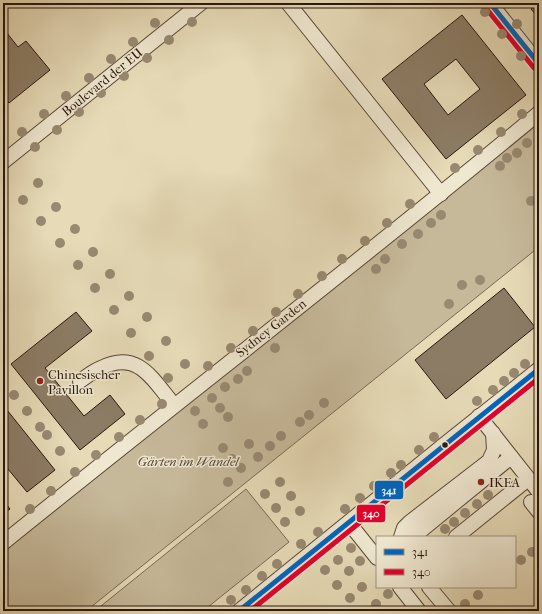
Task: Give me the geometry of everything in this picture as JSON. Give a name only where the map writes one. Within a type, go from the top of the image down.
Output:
[{"type":"street","name":"Boulevard der EU","points":[[3,162],[201,3]]},
{"type":"street","points":[[288,3],[441,194]]},
{"type":"street","points":[[490,3],[539,64]]},
{"type":"street","name":"Sydney Garden","points":[[3,543],[174,405],[441,194],[539,113]]},
{"type":"street","points":[[80,381],[100,368],[114,363],[129,362],[143,368],[174,405]]},
{"type":"street","points":[[240,611],[479,416],[539,370]]},
{"type":"street","points":[[479,416],[528,479],[536,502]]},
{"type":"street","points":[[401,536],[404,528],[410,522],[489,461],[494,450],[493,433]]},
{"type":"street","points":[[414,536],[512,457]]},
{"type":"street","points":[[457,536],[528,479]]},
{"type":"street","points":[[349,523],[376,557]]},
{"type":"street","points":[[401,588],[419,611]]},
{"type":"street","points":[[431,588],[451,609]]},
{"type":"street","points":[[437,588],[451,609]]},
{"type":"green space","name":"Gärten im Wandel","points":[[539,113],[539,247],[86,611],[3,611],[3,543]]},
{"type":"green space","points":[[246,489],[289,542],[203,611],[96,610]]},
{"type":"building","points":[[538,3],[539,15],[537,16],[531,9]]},
{"type":"building","points":[[462,15],[526,95],[446,159],[382,79]],"holes":[[[456,59],[480,89],[448,115],[424,84]]]},
{"type":"building","points":[[3,28],[18,47],[26,41],[50,70],[9,103],[3,96]]},
{"type":"building","points":[[504,288],[535,327],[446,399],[415,360]]},
{"type":"building","name":"Chinesischer Pavillon","points":[[76,312],[92,331],[45,368],[84,416],[110,395],[125,414],[80,450],[11,364]]},
{"type":"building","points":[[3,405],[55,470],[27,492],[3,463]]},
{"type":"building","points":[[3,500],[10,509],[3,514]]},
{"type":"transit line","name":"341","points":[[490,3],[539,64]]},
{"type":"transit line","name":"340","points":[[485,7],[534,68]]},
{"type":"transit line","name":"341","points":[[239,611],[539,369]]},
{"type":"transit line","name":"340","points":[[250,611],[539,378]]},
{"type":"place","name":"Chinesischer Pavillon","points":[[40,381]]},
{"type":"place","name":"IKEA","points":[[481,482]]}]
